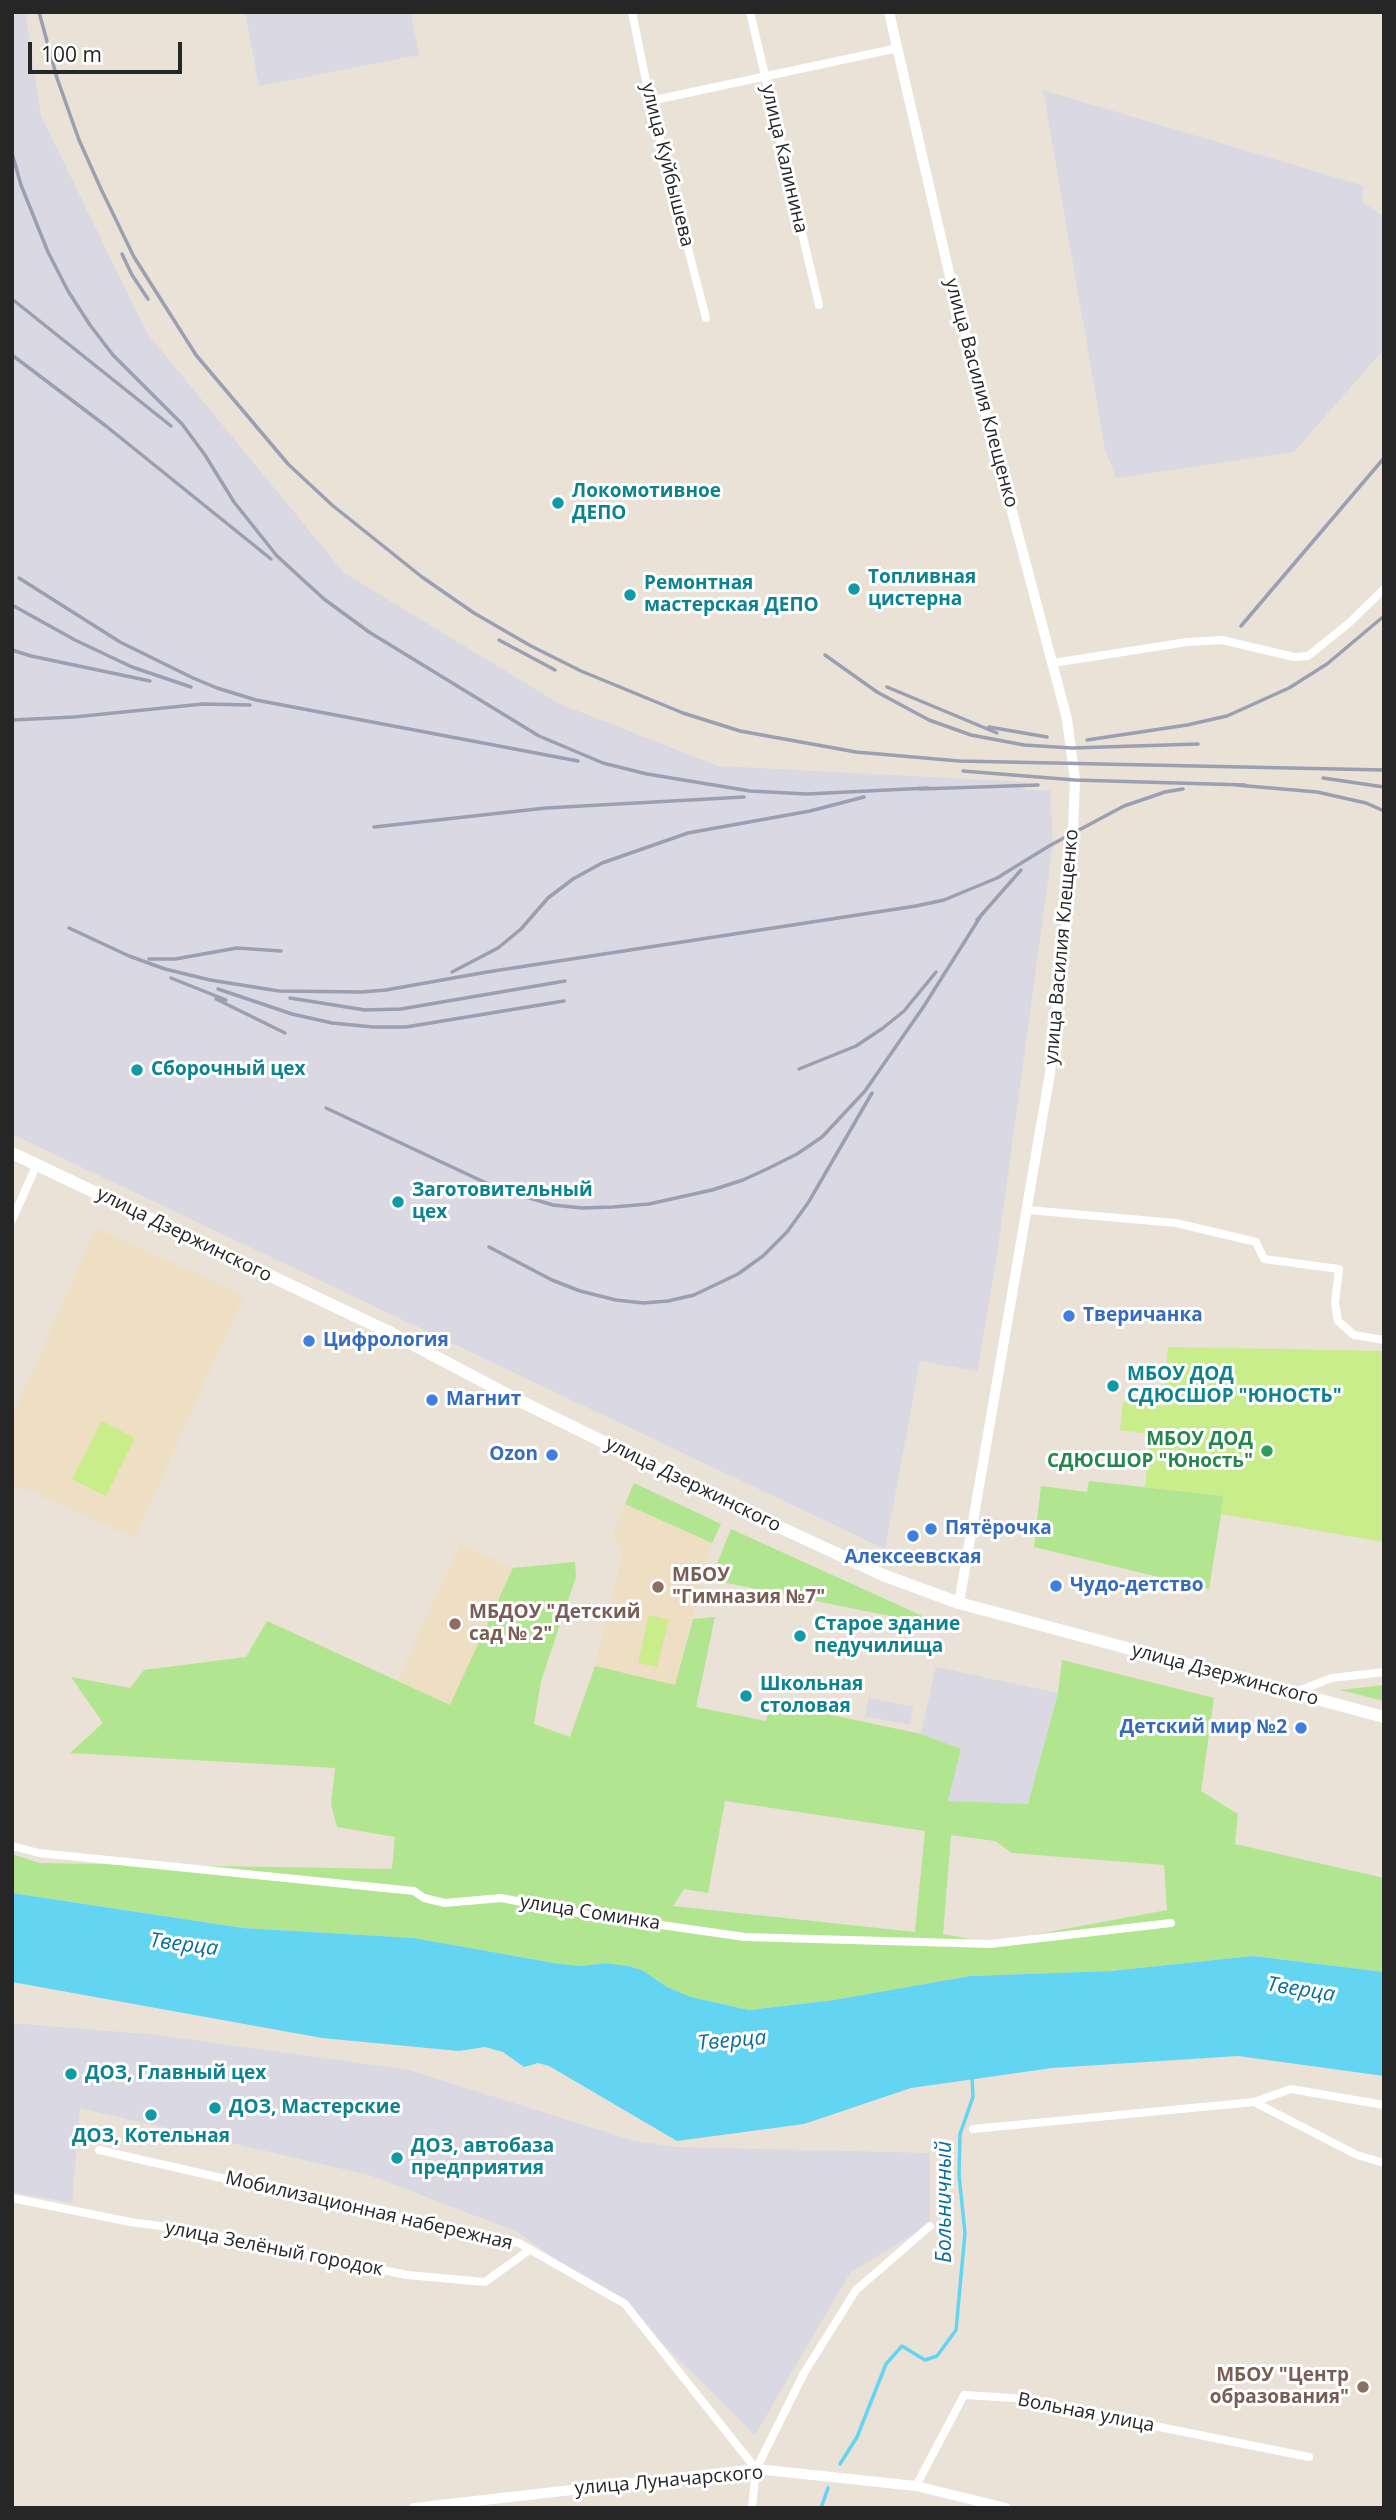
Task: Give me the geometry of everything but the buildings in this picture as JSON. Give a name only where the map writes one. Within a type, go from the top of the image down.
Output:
[{"type":"main road","name":"улица Дзержинского","points":[[12,1153],[391,1333],[516,1399],[734,1506],[883,1575],[960,1603],[1384,1717]]},
{"type":"street","name":"улица Куйбышева","points":[[632,12],[650,101],[706,318]]},
{"type":"street","name":"улица Калинина","points":[[750,12],[819,305]]},
{"type":"street","name":"улица Василия Клещенко","points":[[890,12],[950,277],[1053,663],[1067,719],[1074,764],[1072,881],[1050,1073],[960,1603]]},
{"type":"street","points":[[650,101],[898,48]]},
{"type":"street","points":[[1053,663],[1186,642],[1222,640],[1294,657],[1308,656],[1349,623],[1384,589]]},
{"type":"street","points":[[12,1220],[37,1164]]},
{"type":"street","points":[[1028,1210],[1176,1223],[1256,1242],[1264,1259],[1339,1269],[1335,1303],[1338,1321],[1354,1335],[1384,1340]]},
{"type":"street","points":[[1293,1693],[1332,1678],[1384,1672]]},
{"type":"street","name":"улица Соминка","points":[[12,1846],[39,1853],[414,1891],[424,1898],[446,1903],[501,1898],[584,1914],[745,1937],[990,1944],[1171,1923]]},
{"type":"street","points":[[973,2129],[1254,2102],[1291,2089],[1384,2105]]},
{"type":"street","points":[[1254,2102],[1357,2155],[1384,2164]]},
{"type":"street","name":"Мобилизационная набережная","points":[[99,2150],[458,2232],[519,2243],[528,2251],[625,2304],[755,2469]]},
{"type":"street","name":"улица Зелёный городок","points":[[12,2197],[130,2222],[191,2230],[407,2275],[485,2282],[528,2251]]},
{"type":"street","points":[[752,2508],[755,2469],[804,2373],[856,2290],[930,2226]]},
{"type":"street","name":"Вольная улица","points":[[916,2486],[964,2395],[1015,2398],[1309,2457]]},
{"type":"street","name":"улица Луначарского","points":[[414,2508],[755,2469],[916,2486],[1006,2508]]},
{"type":"shaded area","points":[[12,12],[25,12],[41,116],[147,333],[344,573],[560,704],[718,766],[1026,782],[1026,790],[1050,790],[1053,844],[996,1262],[977,1371],[920,1361],[885,1549],[12,1134]]},
{"type":"shaded area","points":[[245,12],[411,12],[419,55],[259,86]]},
{"type":"shaded area","points":[[1043,90],[1364,186],[1361,201],[1384,217],[1384,349],[1294,452],[1116,478],[1105,449]]},
{"type":"shaded area","points":[[96,1228],[244,1295],[135,1538],[12,1483],[12,1417]]},
{"type":"shaded area","name":"МБОУ \"Гимназия №7\"","points":[[625,1504],[712,1543],[675,1685],[595,1666],[622,1555],[613,1535]]},
{"type":"shaded area","name":"МБДОУ \"Детский сад № 2\"","points":[[460,1544],[513,1568],[451,1705],[397,1681]]},
{"type":"shaded area","points":[[936,1667],[1058,1693],[1028,1805],[947,1801],[961,1749],[921,1734]]},
{"type":"shaded area","points":[[869,1698],[913,1707],[910,1725],[865,1716]]},
{"type":"shaded area","points":[[12,2023],[157,2035],[409,2070],[631,2140],[675,2147],[930,2153],[930,2224],[850,2273],[755,2435],[641,2322],[518,2232],[369,2175],[80,2108],[72,2203],[12,2192]]},
{"type":"green space","name":"МБОУ ДОД СДЮСШОР \"Юность\"","points":[[1168,1347],[1384,1351],[1384,1542],[1221,1514],[1223,1496],[1145,1487],[1151,1434],[1120,1430],[1123,1402],[1163,1406]]},
{"type":"green space","points":[[102,1421],[135,1438],[106,1496],[72,1479]]},
{"type":"green space","points":[[1089,1481],[1224,1496],[1209,1589],[1034,1547],[1041,1486],[1087,1492]]},
{"type":"green space","points":[[634,1483],[721,1524],[712,1543],[625,1504]]},
{"type":"green space","points":[[731,1529],[949,1628],[722,1582],[717,1564]]},
{"type":"green space","points":[[575,1562],[576,1577],[541,1681],[534,1724],[570,1737],[595,1666],[675,1685],[693,1619],[715,1617],[696,1707],[766,1721],[771,1702],[921,1734],[961,1749],[948,1801],[1028,1804],[1058,1693],[1062,1660],[1214,1698],[1201,1791],[1238,1814],[1235,1844],[1384,1878],[1384,1972],[1253,1956],[1110,1971],[970,1976],[834,2000],[749,2010],[691,1997],[667,1987],[642,1970],[628,1966],[605,1963],[582,1966],[560,1964],[414,1938],[243,1928],[12,1893],[12,1854],[39,1863],[392,1869],[395,1837],[337,1827],[331,1804],[335,1768],[70,1753],[103,1723],[71,1677],[130,1688],[144,1670],[246,1657],[267,1621],[450,1705],[513,1568]],"holes":[[[725,1801],[925,1831],[915,1932],[673,1906],[684,1889],[708,1893]],[[951,1835],[995,1841],[1012,1853],[1164,1865],[1167,1910],[990,1943],[943,1934]]]},
{"type":"green space","points":[[649,1615],[669,1620],[657,1667],[638,1663]]},
{"type":"green space","points":[[1384,1685],[1384,1701],[1340,1690]]},
{"type":"water","name":"Тверца","points":[[12,1893],[243,1928],[414,1938],[560,1964],[582,1966],[605,1963],[628,1966],[642,1970],[667,1987],[691,1997],[749,2010],[834,2000],[970,1976],[1110,1971],[1253,1956],[1384,1972],[1384,2076],[1238,2056],[1052,2068],[911,2088],[804,2124],[677,2141],[549,2066],[538,2063],[524,2067],[503,2052],[485,2047],[459,2051],[322,2038],[12,1982]]},
{"type":"waterway","name":"Больничный","points":[[840,2464],[857,2437],[886,2364],[902,2346],[925,2360],[937,2356],[956,2330],[965,2233],[959,2175],[960,2134],[973,2097],[972,2076]]},
{"type":"waterway","name":"Больничный","points":[[821,2508],[828,2488]]},
{"type":"railway","points":[[39,12],[57,78],[79,140],[101,189],[134,257],[196,355],[288,464],[332,505],[422,577],[474,613],[531,646],[581,671],[683,713],[740,731],[856,752],[959,761],[1384,770]]},
{"type":"railway","points":[[12,153],[21,185],[48,252],[68,291],[90,325],[113,355],[182,424],[234,502],[277,556],[324,599],[369,632],[539,736],[603,763],[647,774],[750,791],[807,794],[928,788]]},
{"type":"railway","points":[[122,254],[148,299]]},
{"type":"railway","points":[[12,299],[171,426]]},
{"type":"railway","points":[[12,355],[106,426],[271,559]]},
{"type":"railway","points":[[1241,626],[1384,458]]},
{"type":"railway","points":[[19,578],[120,642],[217,688],[256,700],[578,761]]},
{"type":"railway","points":[[12,605],[75,640],[132,667],[191,687]]},
{"type":"railway","points":[[1087,740],[1187,725],[1227,716],[1289,688],[1327,664],[1384,616]]},
{"type":"railway","points":[[499,640],[555,670]]},
{"type":"railway","points":[[12,650],[150,681]]},
{"type":"railway","points":[[825,655],[877,692],[929,720],[971,735],[1024,745],[1072,748],[1198,744]]},
{"type":"railway","points":[[887,687],[997,733]]},
{"type":"railway","points":[[12,720],[74,717],[203,704],[250,705]]},
{"type":"railway","points":[[989,727],[1047,737]]},
{"type":"railway","points":[[963,771],[1075,780],[1245,785]]},
{"type":"railway","points":[[1323,778],[1384,787]]},
{"type":"railway","points":[[920,789],[1038,785]]},
{"type":"railway","points":[[1236,785],[1317,792],[1366,803],[1384,811]]},
{"type":"railway","points":[[69,928],[129,956],[165,969],[210,980],[279,991],[386,990],[944,900],[997,878],[1049,846],[1124,806],[1165,792],[1183,789]]},
{"type":"railway","points":[[374,827],[546,808],[744,797]]},
{"type":"railway","points":[[452,972],[498,948],[521,929],[548,898],[573,879],[602,863],[688,833],[810,811],[864,797]]},
{"type":"railway","points":[[977,920],[1021,870]]},
{"type":"railway","points":[[326,1108],[499,1189],[553,1205],[582,1208],[649,1204],[712,1190],[767,1169],[797,1154],[822,1137],[865,1091],[924,1006],[982,914]]},
{"type":"railway","points":[[149,959],[175,959],[237,948],[281,951]]},
{"type":"railway","points":[[799,1069],[856,1046],[883,1028],[904,1011],[936,972]]},
{"type":"railway","points":[[171,978],[226,1000]]},
{"type":"railway","points":[[290,998],[365,1010],[401,1009],[565,981]]},
{"type":"railway","points":[[218,989],[292,1014],[332,1023],[373,1027],[406,1027],[564,1001]]},
{"type":"railway","points":[[216,999],[285,1033]]},
{"type":"railway","points":[[489,1247],[552,1280],[580,1291],[616,1300],[643,1303],[694,1295],[738,1274],[763,1256],[787,1232],[808,1203],[872,1093]]},
{"type":"place","name":"Локомотивное ДЕПО","points":[[558,503]]},
{"type":"place","name":"Топливная цистерна","points":[[854,589]]},
{"type":"place","name":"Ремонтная мастерская ДЕПО","points":[[630,595]]},
{"type":"place","name":"Сборочный цех","points":[[137,1070]]},
{"type":"place","name":"Заготовительный цех","points":[[398,1202]]},
{"type":"place","name":"Тверичанка","points":[[1069,1316]]},
{"type":"place","name":"Цифрология","points":[[309,1341]]},
{"type":"place","name":"МБОУ ДОД СДЮСШОР \"ЮНОСТЬ\"","points":[[1113,1386]]},
{"type":"place","name":"Магнит","points":[[432,1400]]},
{"type":"place","name":"МБОУ ДОД СДЮСШОР \"Юность\"","points":[[1267,1451]]},
{"type":"place","name":"Ozon","points":[[552,1455]]},
{"type":"place","name":"Пятёрочка","points":[[931,1529]]},
{"type":"place","name":"Алексеевская","points":[[913,1536]]},
{"type":"place","name":"Чудо-детство","points":[[1056,1586]]},
{"type":"place","name":"МБОУ \"Гимназия №7\"","points":[[658,1587]]},
{"type":"place","name":"МБДОУ \"Детский сад № 2\"","points":[[455,1624]]},
{"type":"place","name":"Старое здание педучилища","points":[[800,1636]]},
{"type":"place","name":"Школьная столовая","points":[[746,1696]]},
{"type":"place","name":"Детский мир №2","points":[[1301,1728]]},
{"type":"place","name":"ДОЗ, Главный цех","points":[[71,2074]]},
{"type":"place","name":"ДОЗ, Мастерские","points":[[215,2108]]},
{"type":"place","name":"ДОЗ, Котельная","points":[[151,2115]]},
{"type":"place","name":"ДОЗ, автобаза предприятия","points":[[397,2158]]},
{"type":"place","name":"МБОУ \"Центр образования\"","points":[[1363,2387]]}]
